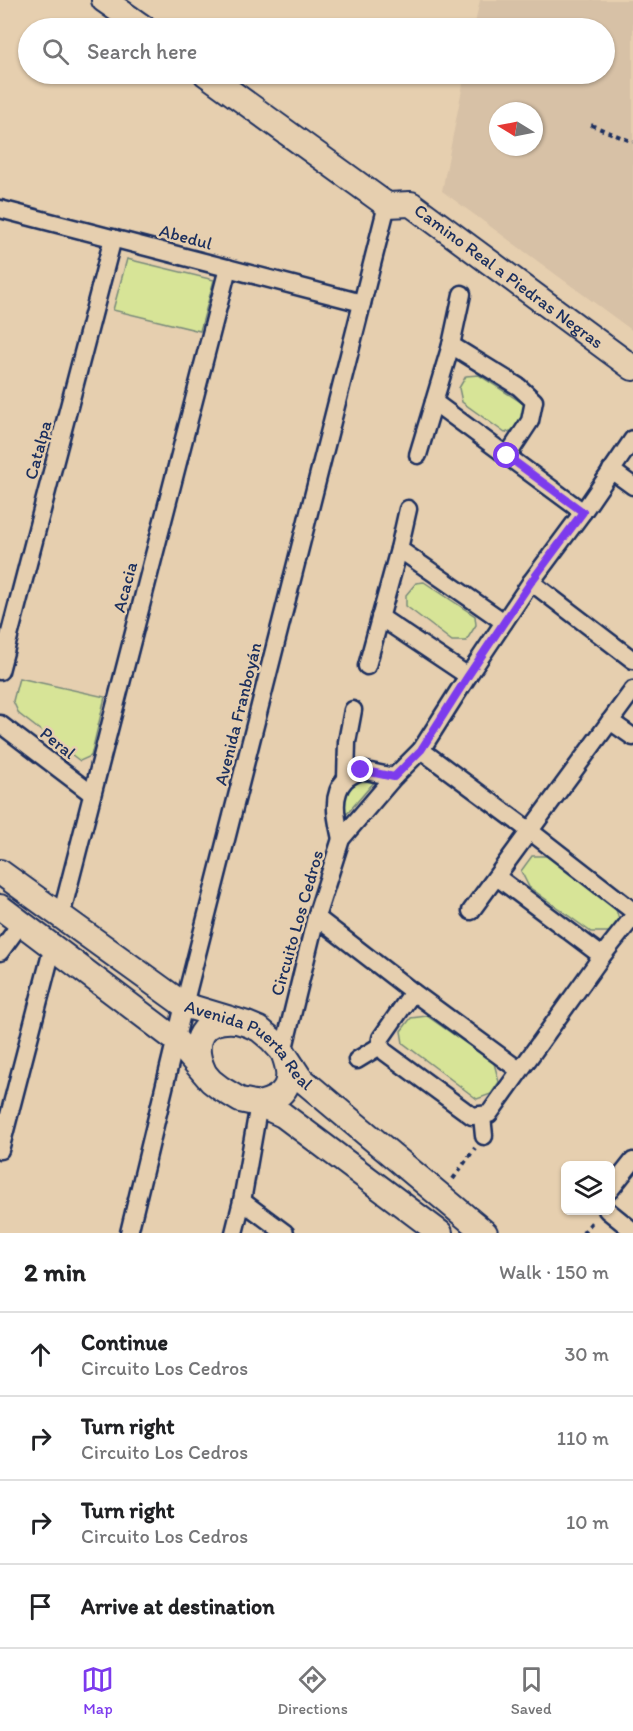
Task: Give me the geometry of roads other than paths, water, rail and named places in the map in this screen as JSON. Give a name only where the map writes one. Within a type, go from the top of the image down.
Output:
[{"type":"street","points":[[104,0],[130,18]]},
{"type":"street","name":"Camino Real a Piedras Negras","points":[[220,84],[387,205],[411,204],[633,369]]},
{"type":"street","name":"Avenida Franboyán","points":[[129,1233],[184,1005],[387,205]]},
{"type":"street","name":"Abedul","points":[[0,209],[362,303]]},
{"type":"street","name":"Catalpa","points":[[0,671],[113,238]]},
{"type":"street","name":"Acacia","points":[[61,916],[228,268]]},
{"type":"street","points":[[418,455],[451,345],[462,294]]},
{"type":"street","points":[[451,345],[519,387],[534,401],[530,421],[507,456]]},
{"type":"street","points":[[434,402],[583,512]]},
{"type":"street","name":"Circuito Los Cedros","points":[[283,1052],[316,917],[341,839],[394,777],[421,750],[531,582],[633,439]]},
{"type":"street","points":[[612,470],[633,486]]},
{"type":"street","points":[[367,666],[408,509]]},
{"type":"street","points":[[399,549],[504,622]]},
{"type":"street","points":[[531,582],[633,660]]},
{"type":"street","points":[[380,616],[468,676]]},
{"type":"street","points":[[471,911],[633,690]]},
{"type":"street","name":"Circuito Los Cedros","points":[[341,839],[336,812],[337,792],[346,779],[347,742],[353,710]]},
{"type":"street","points":[[610,721],[633,737]]},
{"type":"street","name":"Peral","points":[[0,724],[92,794]]},
{"type":"street","points":[[421,750],[633,911]]},
{"type":"street","points":[[346,779],[361,770],[394,777]]},
{"type":"street","name":"Avenida Puerta Real","points":[[0,872],[184,1005],[247,1024],[264,1033],[283,1052],[300,1078],[485,1233]]},
{"type":"street","points":[[497,877],[602,956]]},
{"type":"street","name":"Avenida Puerta Real","points":[[0,907],[176,1040],[211,1081],[240,1100],[259,1104],[283,1115],[440,1233]]},
{"type":"street","points":[[316,917],[519,1070]]},
{"type":"street","points":[[413,992],[381,1038],[380,1046],[472,1116],[489,1114],[602,956],[633,917]]},
{"type":"street","points":[[0,952],[21,923]]},
{"type":"street","points":[[0,1150],[53,946]]},
{"type":"street","points":[[203,1070],[197,1049],[206,1029],[217,1021],[237,1021],[247,1024]]},
{"type":"street","points":[[357,1060],[380,1046]]},
{"type":"street","points":[[234,1233],[259,1104],[277,1098],[288,1081],[289,1074],[283,1052]]},
{"type":"street","points":[[482,1116],[484,1136]]},
{"type":"street","points":[[615,1184],[633,1161]]},
{"type":"street","points":[[242,1201],[285,1233]]},
{"type":"street","points":[[613,1215],[633,1231]]}]
